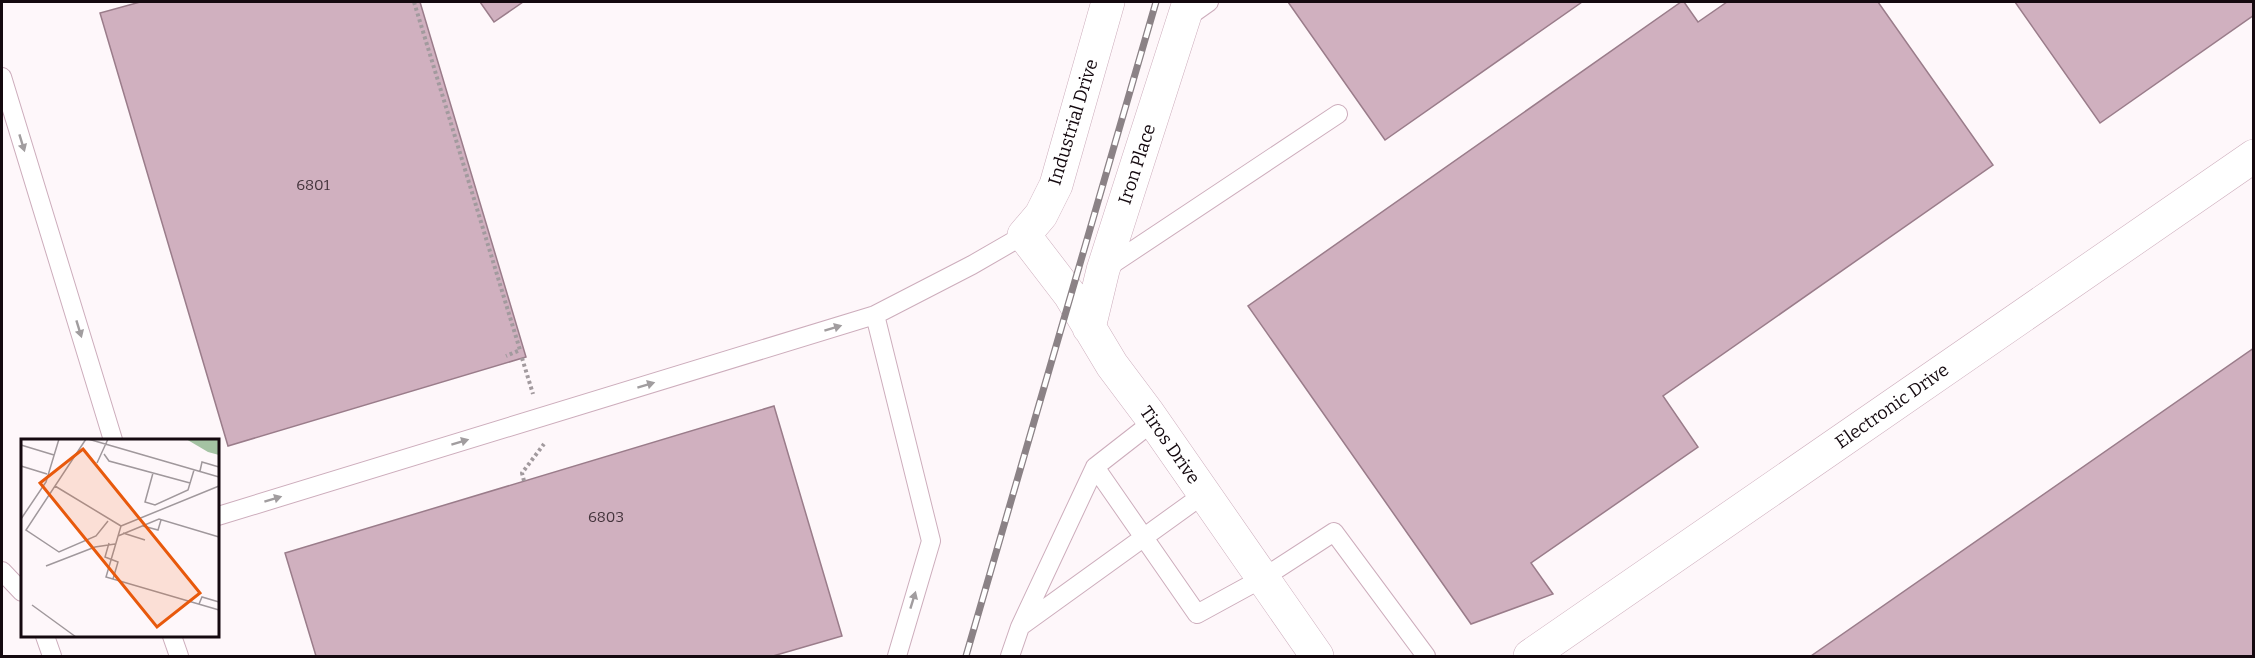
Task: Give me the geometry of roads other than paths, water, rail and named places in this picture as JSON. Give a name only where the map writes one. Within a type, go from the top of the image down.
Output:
[{"type":"street","name":"Industrial Drive","points":[[1024,235],[1041,216],[1056,185],[1108,2]]},
{"type":"street","name":"Iron Place","points":[[1089,328],[1103,270],[1186,11]]},
{"type":"street","name":"Electronic Drive","points":[[1530,657],[2253,156]]},
{"type":"street","name":"Tiros Drive","points":[[1024,235],[1070,295],[1112,365],[1154,421],[1317,657]]},
{"type":"lane","points":[[1186,11],[1209,2]]},
{"type":"lane","points":[[3,82],[112,439]]},
{"type":"lane","points":[[1103,270],[1338,114]]},
{"type":"lane","points":[[219,516],[875,315],[972,265],[1024,235]]},
{"type":"lane","points":[[875,315],[931,541],[897,657]]},
{"type":"lane","points":[[1010,657],[1020,627],[1095,467],[1154,421]]},
{"type":"lane","points":[[1095,467],[1197,614],[1263,578],[1334,532],[1426,657]]},
{"type":"lane","points":[[1020,627],[1204,494]]},
{"type":"lane","points":[[2,571],[21,591]]},
{"type":"lane","points":[[45,637],[52,657]]},
{"type":"lane","points":[[172,637],[179,657]]},
{"type":"railway","points":[[966,656],[1156,2]]}]
